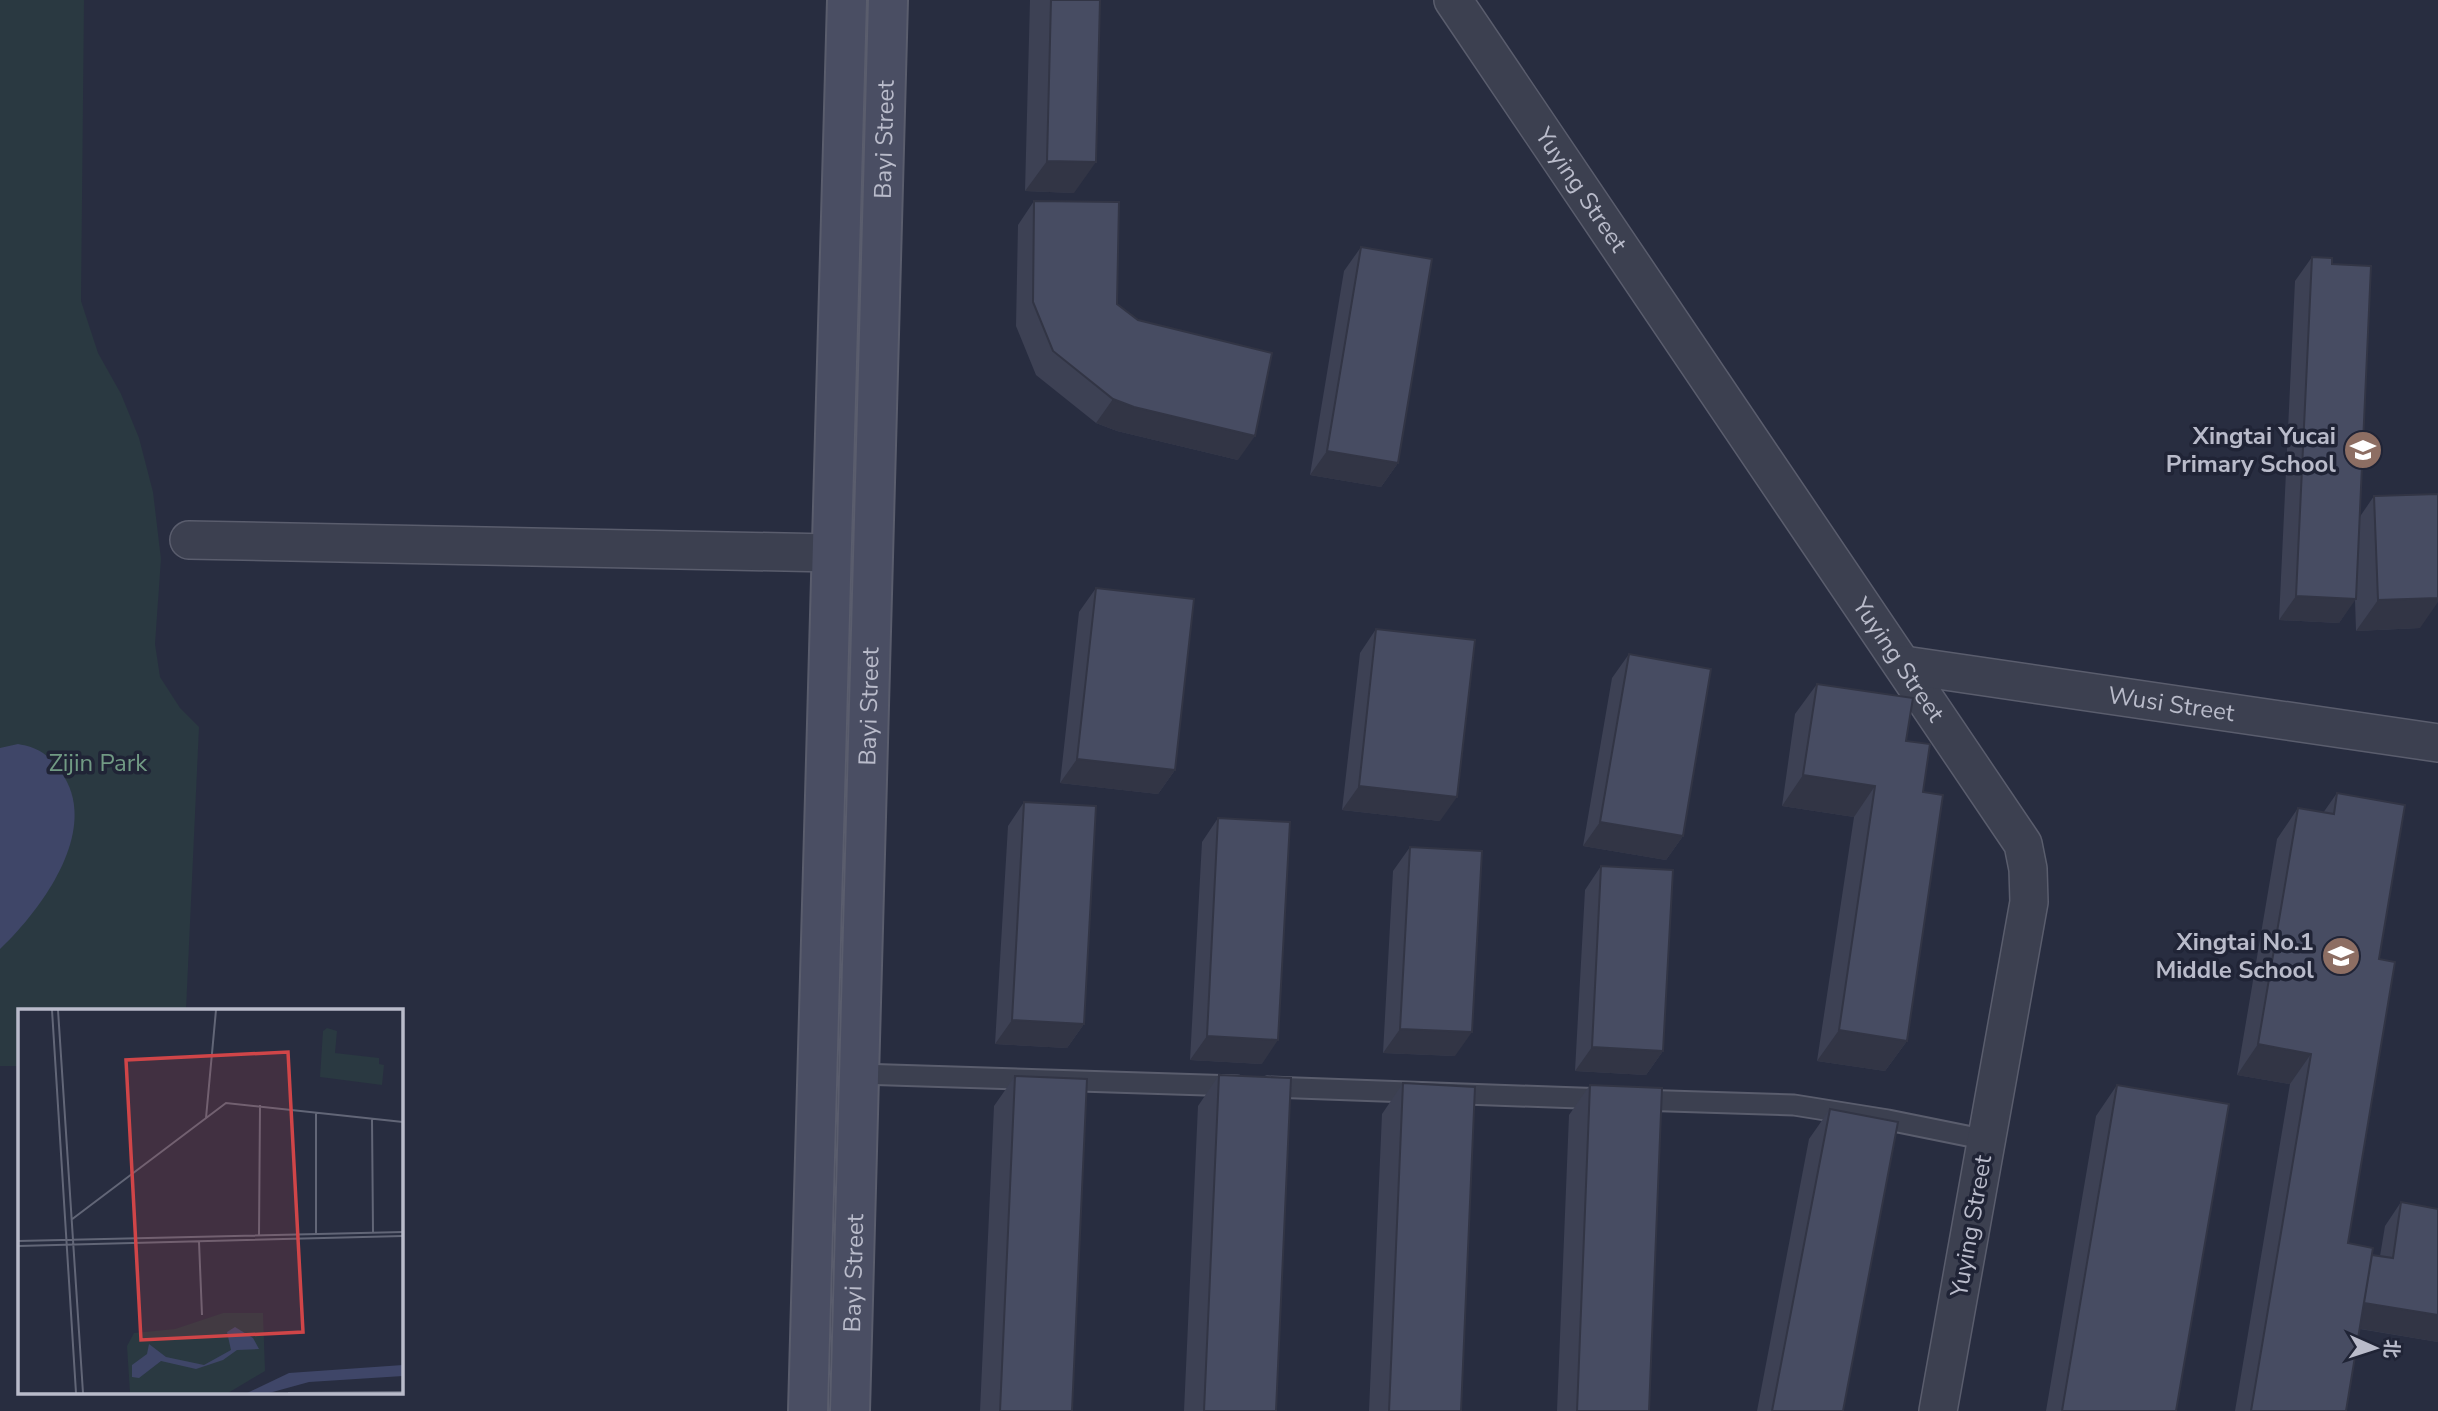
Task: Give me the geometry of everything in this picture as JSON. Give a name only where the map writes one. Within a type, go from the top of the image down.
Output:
[{"type":"street","name":"Bayi Street","points":[[808,1411],[847,0]]},
{"type":"street","name":"Bayi Street","points":[[850,1411],[888,0]]},
{"type":"street","name":"Yuying Street","points":[[1453,0],[2023,844],[2028,869],[2029,902],[1938,1411]]},
{"type":"street","points":[[189,540],[831,553]]},
{"type":"street","name":"Wusi Street","points":[[1904,665],[2438,743]]},
{"type":"lane","points":[[859,1074],[1794,1105],[1987,1140]]},
{"type":"green space","name":"Zijin Park","points":[[0,0],[84,0],[81,301],[98,353],[121,394],[139,438],[153,492],[161,559],[155,644],[160,677],[180,708],[199,727],[186,1009],[18,1009],[18,1066],[0,1066]]},
{"type":"water","points":[[18,744],[43,753],[61,772],[72,794],[75,818],[71,843],[48,891],[33,913],[0,949],[0,748]]},
{"type":"building","points":[[1051,0],[1100,0],[1096,162],[1047,161]]},
{"type":"building","points":[[1034,201],[1119,202],[1117,304],[1138,320],[1272,353],[1255,436],[1134,407],[1113,399],[1053,351],[1033,302]]},
{"type":"building","points":[[1361,247],[1432,259],[1398,463],[1327,451]]},
{"type":"building","points":[[2312,257],[2332,258],[2332,264],[2371,266],[2356,599],[2296,596]]},
{"type":"building","points":[[2438,494],[2438,598],[2378,600],[2374,496]]},
{"type":"building","points":[[1096,588],[1194,599],[1175,770],[1077,759]]},
{"type":"building","points":[[1376,629],[1475,640],[1457,797],[1359,786]]},
{"type":"building","points":[[1629,654],[1711,669],[1683,836],[1600,822]]},
{"type":"building","points":[[1817,684],[1913,698],[1906,741],[1930,744],[1923,792],[1943,795],[1907,1041],[1839,1030],[1875,786],[1803,775]]},
{"type":"building","points":[[2337,793],[2405,805],[2379,959],[2395,962],[2348,1243],[2373,1248],[2346,1411],[2251,1411],[2311,1054],[2258,1044],[2298,808],[2334,814]]},
{"type":"building","points":[[1024,802],[1096,806],[1084,1024],[1012,1020]]},
{"type":"building","points":[[1218,818],[1290,822],[1278,1040],[1207,1036]]},
{"type":"building","points":[[1410,847],[1482,851],[1472,1032],[1400,1029]]},
{"type":"building","points":[[1601,866],[1673,870],[1663,1051],[1592,1047]]},
{"type":"building","points":[[1219,1075],[1291,1078],[1276,1411],[1204,1411]]},
{"type":"building","points":[[1015,1076],[1087,1079],[1072,1411],[1000,1411]]},
{"type":"building","points":[[1403,1083],[1475,1087],[1461,1411],[1389,1411]]},
{"type":"building","points":[[1590,1085],[1662,1088],[1649,1411],[1577,1411]]},
{"type":"building","points":[[2117,1085],[2229,1104],[2176,1411],[2062,1411]]},
{"type":"building","points":[[1830,1109],[1898,1122],[1843,1411],[1772,1411]]},
{"type":"building","points":[[2401,1202],[2438,1209],[2438,1315],[2364,1303],[2372,1255],[2393,1258]]},
{"type":"place","name":"Xingtai Yucai Primary School","points":[[2363,450]]},
{"type":"place","name":"Xingtai No.1 Middle School","points":[[2341,956]]}]
